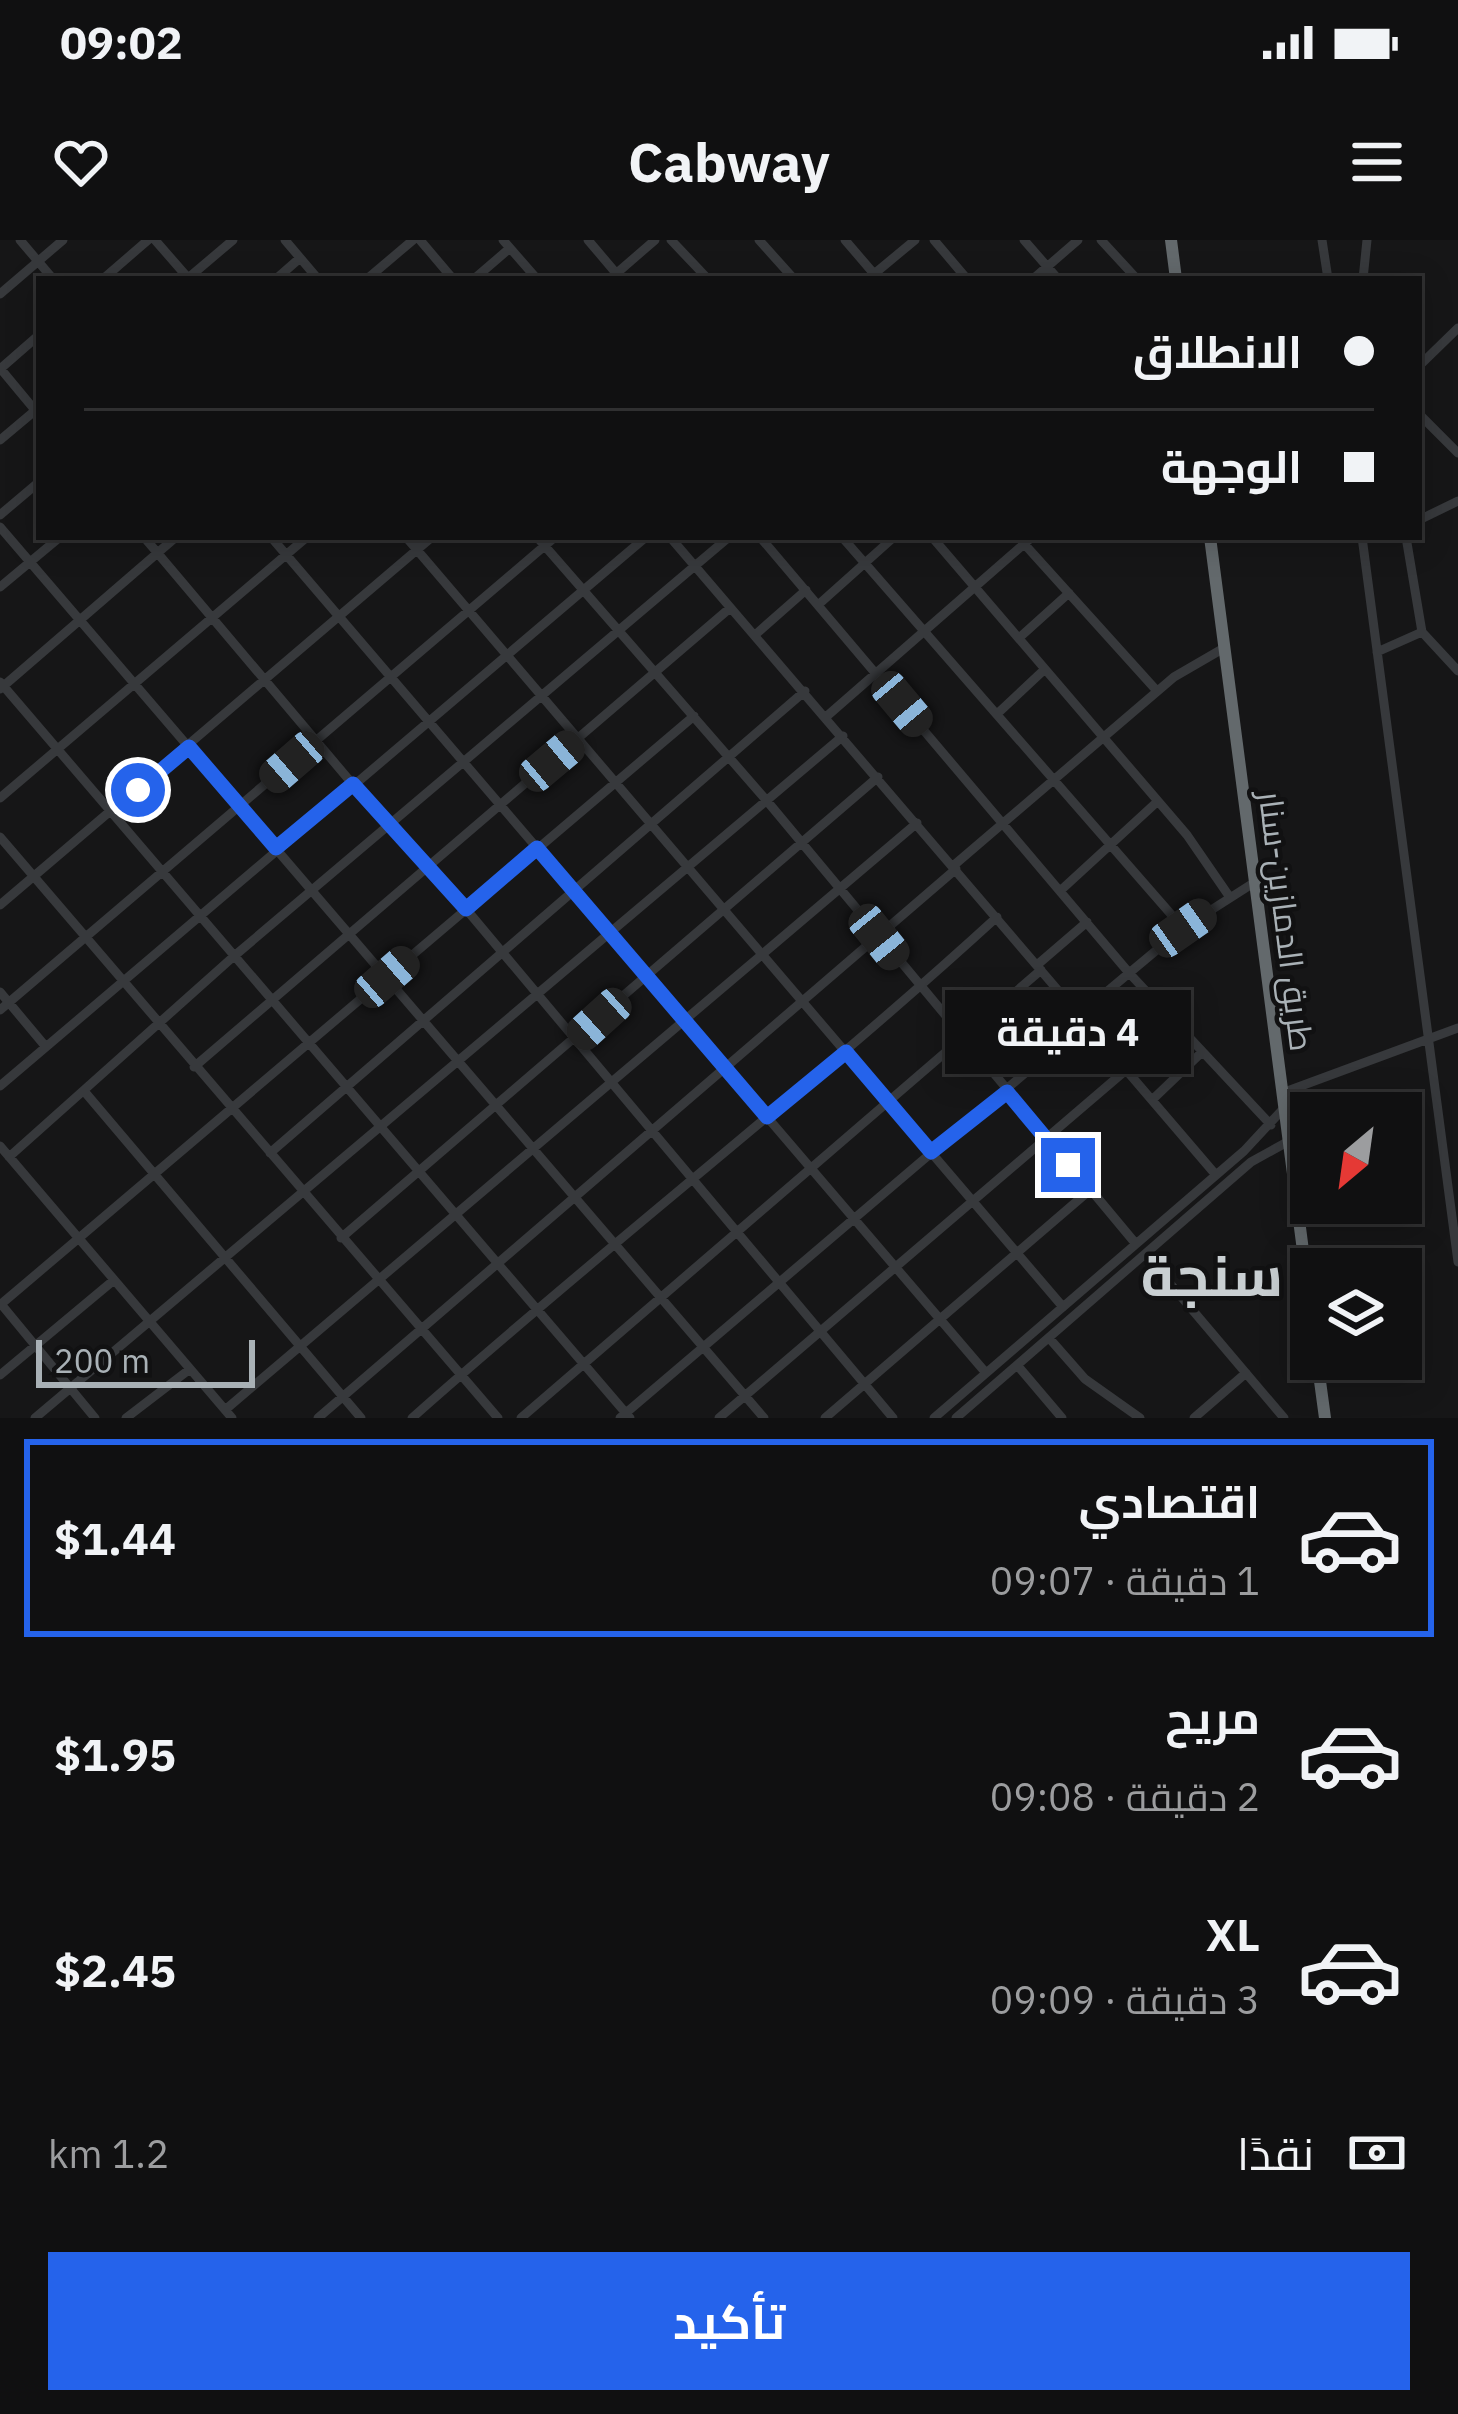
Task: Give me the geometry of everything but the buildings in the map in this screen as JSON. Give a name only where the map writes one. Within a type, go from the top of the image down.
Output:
[{"type":"highway","points":[[1171,240],[1176,276]]},
{"type":"highway","name":"طريق الدمازين-سنار","points":[[1210,540],[1302,1248]]},
{"type":"highway","points":[[1319,1380],[1324,1418]]},
{"type":"street","points":[[20,240],[50,276]]},
{"type":"street","points":[[0,294],[63,240]]},
{"type":"street","points":[[108,276],[152,240],[185,276]]},
{"type":"street","points":[[191,276],[232,240]]},
{"type":"street","points":[[285,240],[315,276]]},
{"type":"street","points":[[371,276],[417,240],[451,276]]},
{"type":"street","points":[[588,240],[615,276]]},
{"type":"street","points":[[617,276],[655,240]]},
{"type":"street","points":[[671,240],[705,276]]},
{"type":"street","points":[[759,240],[791,276]]},
{"type":"street","points":[[845,240],[872,276]]},
{"type":"street","points":[[876,276],[915,240]]},
{"type":"street","points":[[934,240],[964,276]]},
{"type":"street","points":[[1024,240],[1056,276]]},
{"type":"street","points":[[1036,276],[1078,240]]},
{"type":"street","points":[[1101,240],[1134,276]]},
{"type":"street","points":[[1322,240],[1328,276]]},
{"type":"street","points":[[1363,276],[1367,240]]},
{"type":"street","points":[[477,276],[507,244],[534,276]]},
{"type":"street","points":[[279,276],[300,258]]},
{"type":"street","points":[[1422,363],[1458,328]]},
{"type":"street","points":[[36,338],[0,368],[36,409]]},
{"type":"street","points":[[0,440],[36,413]]},
{"type":"street","points":[[1422,417],[1458,453]]},
{"type":"street","points":[[0,515],[36,485]]},
{"type":"street","points":[[1422,519],[1458,501]]},
{"type":"street","points":[[0,527],[764,1418]]},
{"type":"street","points":[[0,587],[56,540]]},
{"type":"street","points":[[147,540],[388,826],[466,909],[893,1418]]},
{"type":"street","points":[[173,540],[1,686],[539,1307],[625,1416],[1007,1092],[1183,928],[1255,882]]},
{"type":"street","points":[[274,540],[986,1373]]},
{"type":"street","points":[[0,798],[304,540]]},
{"type":"street","points":[[409,540],[1063,1306]]},
{"type":"street","points":[[0,905],[428,540]]},
{"type":"street","points":[[0,1086],[642,540]]},
{"type":"street","points":[[672,540],[1216,1175]]},
{"type":"street","points":[[9,1157],[233,957],[725,540]]},
{"type":"street","points":[[763,540],[1130,974],[1271,1125]]},
{"type":"street","points":[[845,540],[1183,928]]},
{"type":"street","points":[[818,604],[891,540]]},
{"type":"street","points":[[935,540],[1158,801],[1229,896]]},
{"type":"street","points":[[827,716],[976,588],[1024,540]]},
{"type":"street","points":[[1026,540],[1157,691]]},
{"type":"street","points":[[1365,540],[1458,1262]]},
{"type":"street","points":[[1407,540],[1423,632],[1458,671]]},
{"type":"street","points":[[4,1006],[469,611],[540,541],[767,801],[1136,1244]]},
{"type":"street","points":[[755,635],[806,590]]},
{"type":"street","points":[[1019,638],[1069,593]]},
{"type":"street","points":[[194,1067],[730,608]]},
{"type":"street","points":[[1377,652],[1423,632]]},
{"type":"street","points":[[318,1418],[804,1003],[1104,736],[1200,657],[1224,648]]},
{"type":"street","points":[[997,714],[1045,669]]},
{"type":"street","points":[[270,1153],[806,691]]},
{"type":"street","points":[[94,1418],[1,1304],[694,716]]},
{"type":"street","points":[[35,1418],[844,736]]},
{"type":"street","points":[[341,1238],[878,777]]},
{"type":"street","points":[[1060,891],[1158,801]]},
{"type":"street","points":[[0,1146],[228,1414],[456,1211],[917,823]]},
{"type":"street","points":[[0,837],[229,1110],[498,1418]]},
{"type":"street","points":[[412,1418],[846,1052],[997,917]]},
{"type":"street","points":[[521,1418],[813,1171],[1087,922]]},
{"type":"street","points":[[0,992],[4,1006],[46,1047]]},
{"type":"street","points":[[934,1418],[1271,1125],[1283,1100],[1458,1028]]},
{"type":"street","points":[[1152,1100],[1200,1054]]},
{"type":"street","points":[[719,1418],[1126,1070]]},
{"type":"street","points":[[83,1091],[361,1418]]},
{"type":"street","points":[[963,1416],[1251,1162],[1288,1141]]},
{"type":"street","points":[[1445,1168],[1458,1167]]},
{"type":"street","points":[[825,1418],[1090,1190]]},
{"type":"street","points":[[1145,1254],[1284,1418]]},
{"type":"street","points":[[0,1375],[114,1280]]},
{"type":"street","points":[[1049,1338],[1085,1379],[1140,1418]]},
{"type":"street","points":[[1017,1366],[1062,1418]]},
{"type":"street","points":[[126,1418],[190,1369]]},
{"type":"street","points":[[1194,1418],[1246,1373]]},
{"type":"district","name":"سنجة","points":[[1212,1275]]},
{"type":"route","points":[[138,790],[189,747],[276,848],[353,784],[466,909],[537,848],[767,1117],[846,1052],[931,1152],[1007,1092],[1068,1165]]}]
